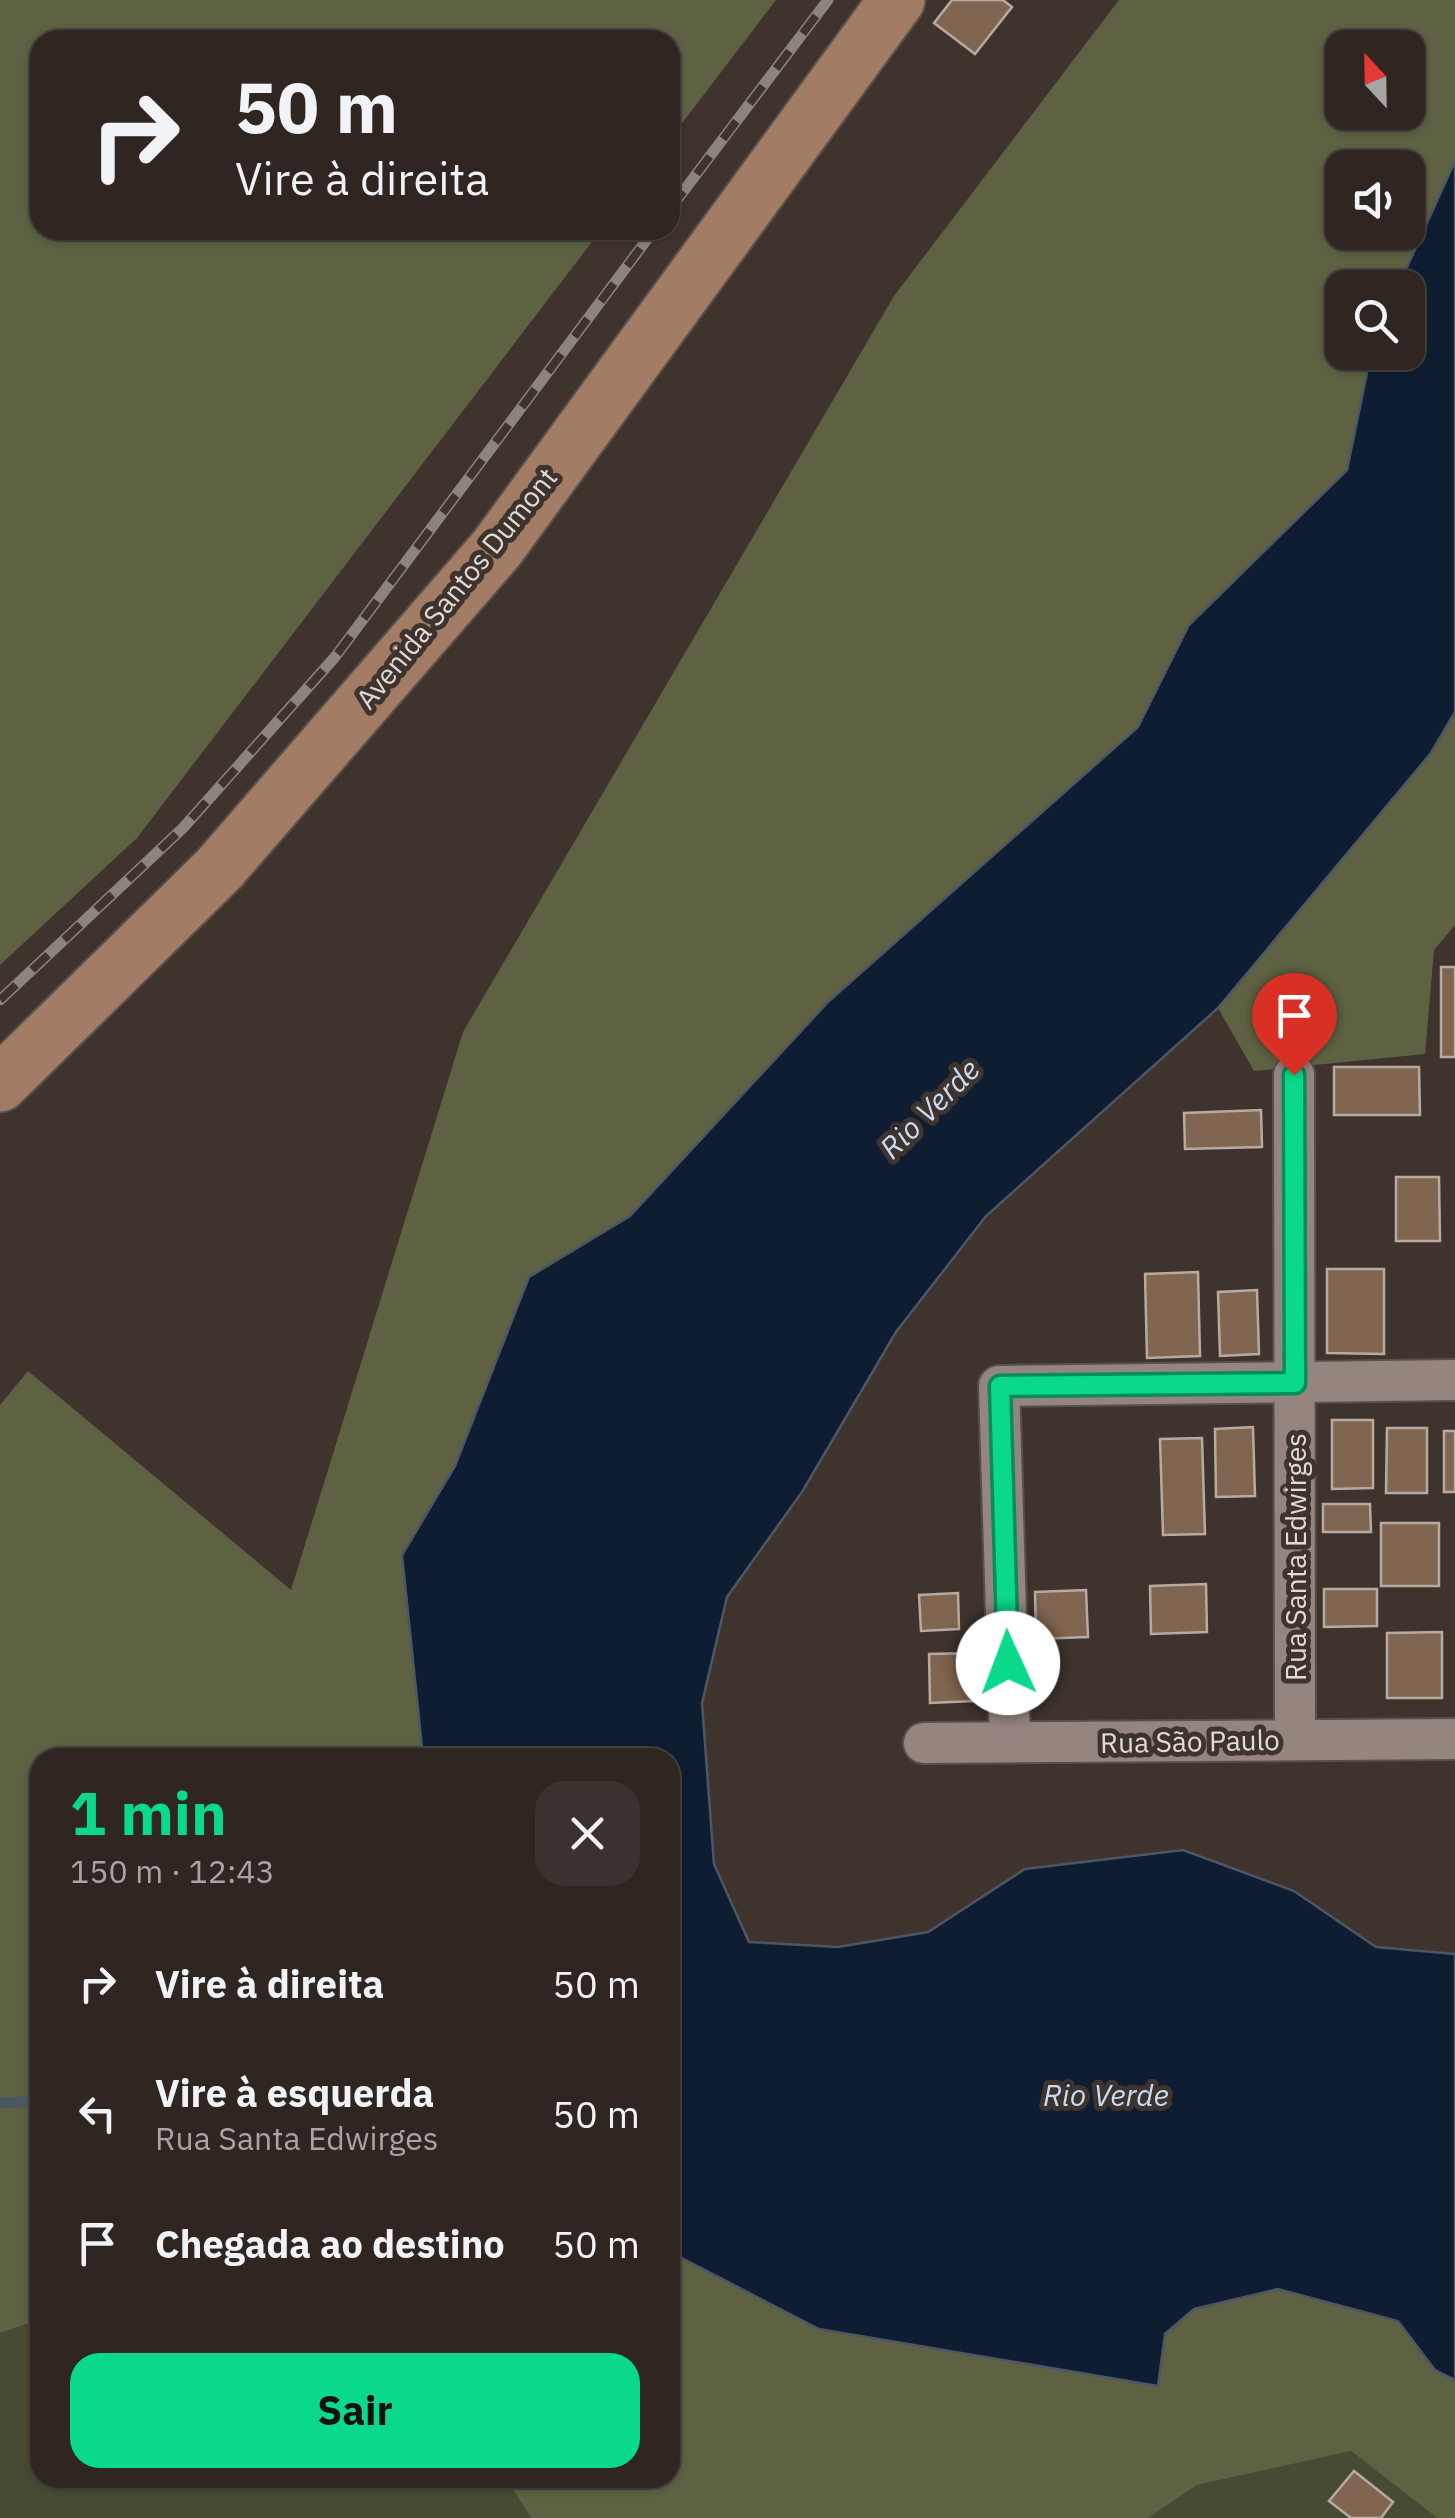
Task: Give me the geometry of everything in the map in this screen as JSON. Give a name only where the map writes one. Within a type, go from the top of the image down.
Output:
[{"type":"street","name":"Avenida Santos Dumont","points":[[0,1084],[220,869],[497,548],[897,0]]},
{"type":"street","name":"Rua Santa Edwirges","points":[[1294,1075],[1295,1740]]},
{"type":"street","points":[[1010,1742],[1000,1386],[1455,1380]]},
{"type":"street","name":"Rua São Paulo","points":[[924,1744],[1455,1739]]},
{"type":"green space","points":[[0,0],[776,0],[680,126],[680,30],[30,30],[30,240],[593,240],[137,838],[0,965]]},
{"type":"green space","points":[[1119,0],[1455,0],[1455,161],[1425,227],[1425,150],[1325,150],[1325,250],[1415,250],[1406,270],[1325,270],[1325,370],[1368,370],[1347,470],[1189,625],[1138,727],[828,1002],[630,1216],[529,1278],[455,1466],[402,1555],[422,1748],[30,1748],[30,2322],[0,2333],[0,1405],[28,1371],[291,1590],[463,1032],[894,296]]},
{"type":"green space","points":[[1455,712],[1455,925],[1434,950],[1425,1054],[1254,1071],[1218,1008],[1431,753]]},
{"type":"green space","points":[[680,2257],[819,2329],[1157,2386],[1165,2334],[1194,2309],[1278,2289],[1398,2321],[1435,2370],[1455,2380],[1455,2518],[1437,2518],[1351,2451],[1197,2485],[1148,2518],[531,2518],[512,2488],[680,2488]]},
{"type":"green space","points":[[30,2322],[30,2488],[512,2488],[531,2518],[0,2518],[0,2333]]},
{"type":"green space","points":[[1351,2451],[1437,2518],[1148,2518],[1197,2485]]},
{"type":"water","name":"Rio Verde","points":[[1455,161],[1455,712],[1431,753],[1218,1008],[986,1216],[896,1332],[802,1492],[727,1597],[702,1703],[714,1864],[749,1942],[838,1947],[928,1932],[1025,1869],[1183,1850],[1294,1891],[1376,1947],[1455,1954],[1455,2380],[1435,2370],[1398,2321],[1278,2289],[1194,2309],[1165,2334],[1158,2386],[819,2329],[680,2257],[680,1748],[422,1748],[402,1555],[455,1466],[529,1277],[630,1216],[828,1002],[1138,727],[1189,625],[1347,470],[1368,370],[1425,370],[1425,270],[1406,270],[1415,250],[1425,250],[1425,227]]},
{"type":"building","points":[[952,0],[1003,0],[1012,7],[975,54],[934,23]]},
{"type":"building","points":[[1441,967],[1455,967],[1455,1057],[1441,1057]]},
{"type":"building","points":[[1334,1067],[1419,1067],[1420,1115],[1334,1115]]},
{"type":"building","points":[[1261,1110],[1262,1147],[1185,1149],[1184,1113]]},
{"type":"building","points":[[1396,1177],[1439,1177],[1440,1241],[1396,1241]]},
{"type":"building","points":[[1327,1269],[1384,1269],[1384,1354],[1327,1353]]},
{"type":"building","points":[[1198,1272],[1200,1356],[1147,1358],[1145,1274]]},
{"type":"building","points":[[1257,1290],[1259,1354],[1220,1356],[1218,1292]]},
{"type":"building","points":[[1332,1420],[1373,1420],[1373,1488],[1332,1489]]},
{"type":"building","points":[[1253,1427],[1255,1496],[1216,1497],[1215,1429]]},
{"type":"building","points":[[1387,1428],[1427,1428],[1427,1493],[1386,1493]]},
{"type":"building","points":[[1444,1431],[1455,1431],[1455,1492],[1444,1492]]},
{"type":"building","points":[[1202,1438],[1205,1534],[1163,1535],[1160,1439]]},
{"type":"building","points":[[1323,1504],[1370,1504],[1371,1532],[1323,1532]]},
{"type":"building","points":[[1381,1523],[1439,1523],[1439,1586],[1381,1586]]},
{"type":"building","points":[[1206,1584],[1207,1632],[1151,1634],[1150,1586]]},
{"type":"building","points":[[1324,1589],[1377,1589],[1377,1626],[1324,1627]]},
{"type":"building","points":[[1086,1590],[1088,1637],[1036,1639],[1035,1592]]},
{"type":"building","points":[[958,1593],[959,1629],[921,1631],[919,1595]]},
{"type":"building","points":[[1442,1632],[1442,1698],[1387,1698],[1387,1633]]},
{"type":"building","points":[[972,1653],[974,1701],[930,1703],[929,1654]]},
{"type":"building","points":[[1354,2471],[1393,2502],[1381,2518],[1351,2518],[1329,2501]]},
{"type":"waterway","points":[[0,2103],[30,2102]]},
{"type":"railway","points":[[680,196],[828,0]]},
{"type":"railway","points":[[0,1000],[183,828],[335,657],[647,240]]},
{"type":"route","points":[[1008,1663],[1000,1386],[1295,1383],[1294,1075]]}]
